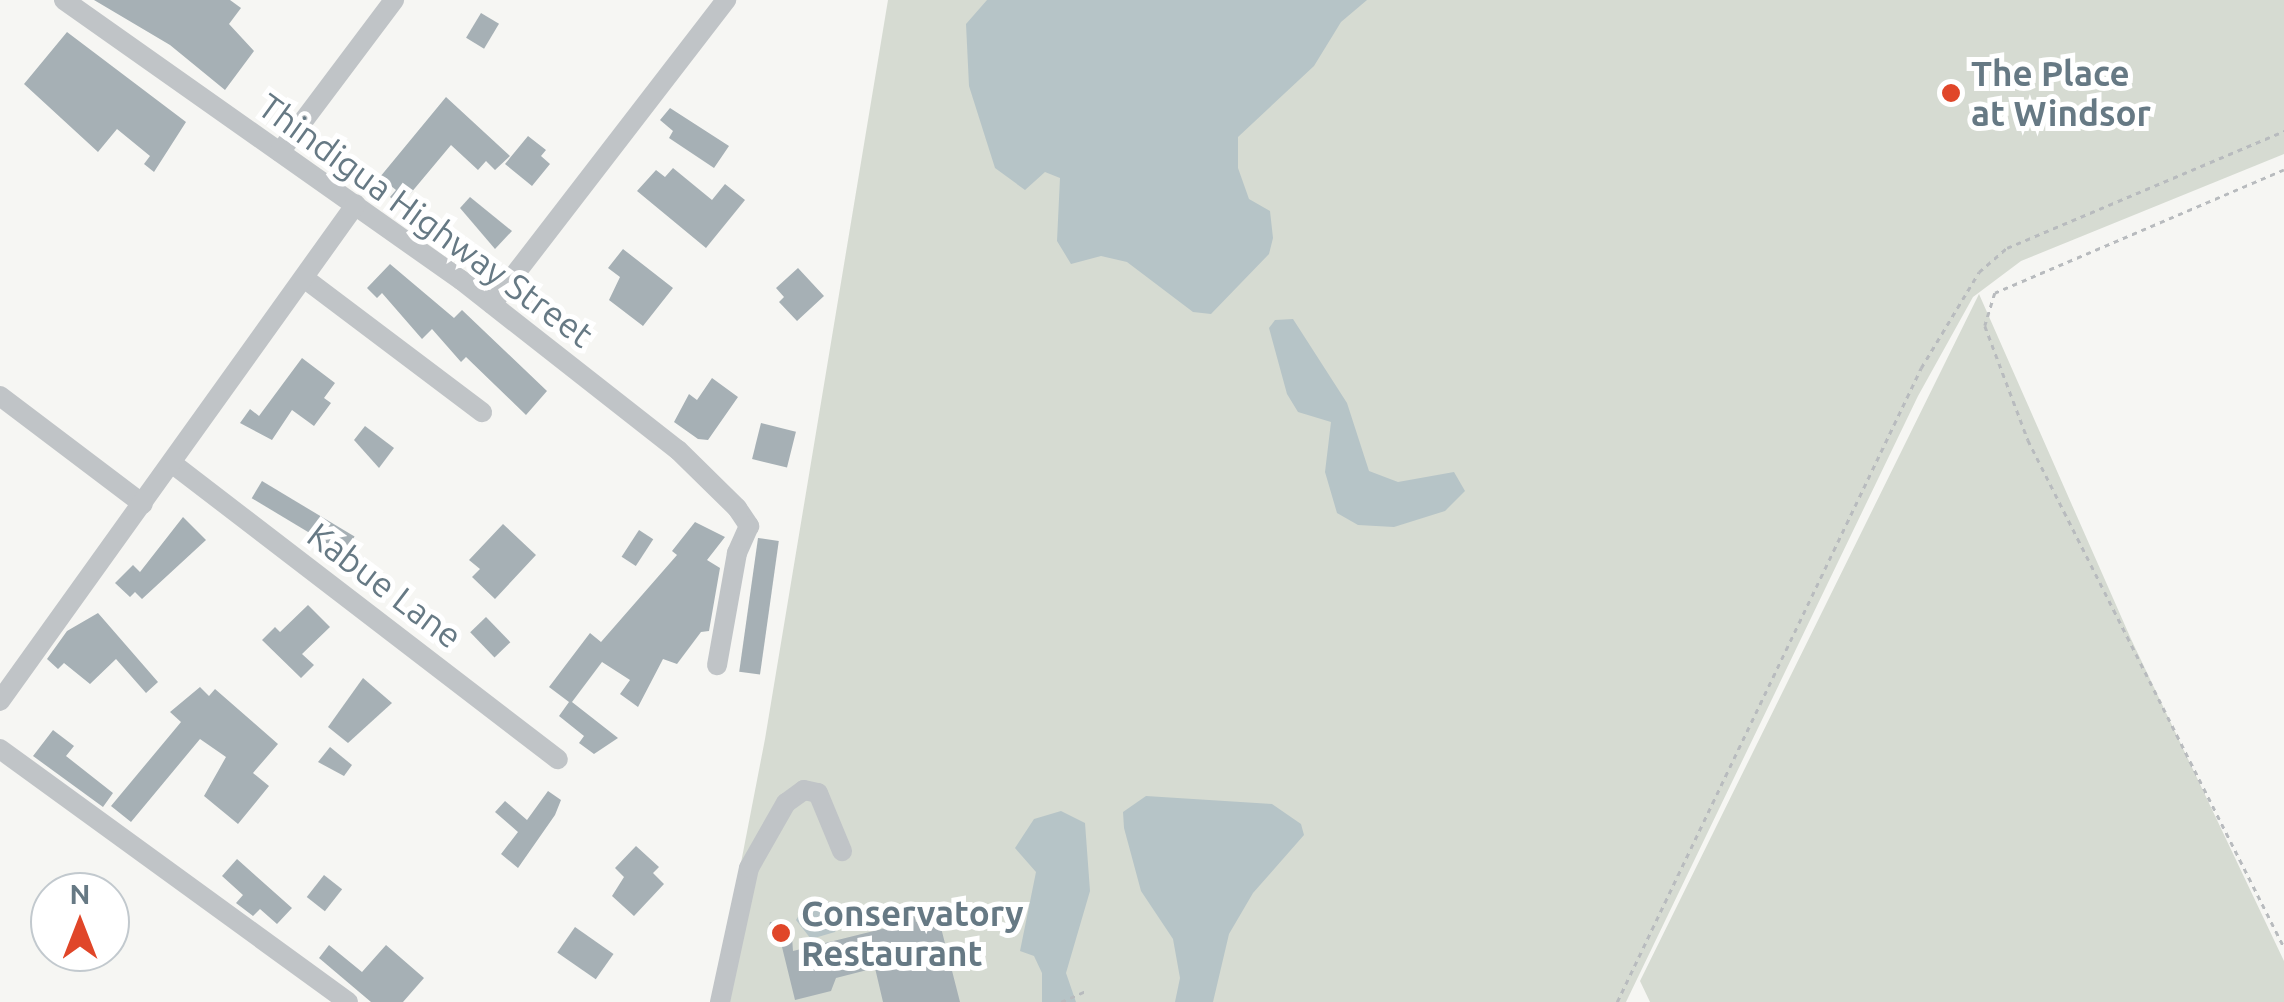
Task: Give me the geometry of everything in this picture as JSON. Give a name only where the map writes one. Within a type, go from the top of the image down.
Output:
[{"type":"street","name":"Thindigua Highway Street","points":[[64,0],[492,304],[678,450],[737,508],[749,526],[737,553],[717,665]]},
{"type":"street","points":[[280,152],[394,0]]},
{"type":"street","points":[[492,304],[726,0]]},
{"type":"street","points":[[0,701],[356,204]]},
{"type":"street","points":[[304,278],[482,412]]},
{"type":"street","points":[[0,396],[143,504]]},
{"type":"street","name":"Kabue Lane","points":[[172,464],[558,759]]},
{"type":"street","points":[[0,750],[348,1002]]},
{"type":"street","points":[[720,1002],[749,868],[786,803],[804,790],[823,798],[842,852]]},
{"type":"path","points":[[1617,1002],[1921,368],[1979,272],[2006,248],[2284,131]]},
{"type":"path","points":[[2284,170],[1995,293],[1985,326],[2028,440],[2284,947]]},
{"type":"path","points":[[1062,1002],[1086,991]]},
{"type":"shaded area","points":[[888,0],[2284,0],[2284,154],[2021,261],[1973,297],[1918,396],[1626,1002],[714,1002],[765,739]]},
{"type":"shaded area","points":[[987,0],[1367,0],[1341,22],[1314,66],[1238,137],[1238,168],[1249,199],[1270,211],[1273,238],[1269,254],[1211,314],[1193,312],[1127,262],[1101,256],[1071,264],[1057,241],[1060,178],[1045,172],[1025,190],[995,168],[969,86],[966,24]]},
{"type":"shaded area","points":[[1979,294],[2131,639],[2284,961],[2284,1002],[1650,1002],[1640,981]]},
{"type":"shaded area","points":[[1293,319],[1347,403],[1369,471],[1398,482],[1454,472],[1465,491],[1445,511],[1394,527],[1358,525],[1337,513],[1325,472],[1331,422],[1298,412],[1287,394],[1269,328],[1275,320]]},
{"type":"shaded area","points":[[1146,796],[1272,804],[1301,824],[1304,835],[1253,893],[1229,934],[1213,1002],[1175,1002],[1180,978],[1173,939],[1141,891],[1124,828],[1123,812]]},
{"type":"shaded area","points":[[1061,811],[1085,823],[1090,891],[1066,973],[1076,1002],[1042,1002],[1042,973],[1034,956],[1020,951],[1036,872],[1015,848],[1034,819]]},
{"type":"shaded area","points":[[827,901],[841,909],[843,918],[835,932],[811,939],[796,920],[804,907]]},
{"type":"building","points":[[94,0],[230,0],[241,8],[229,24],[254,51],[225,90],[170,45]]},
{"type":"building","points":[[481,13],[499,24],[484,49],[466,38]]},
{"type":"building","points":[[67,32],[186,122],[154,172],[144,164],[150,156],[117,129],[98,152],[24,84]]},
{"type":"building","points":[[446,97],[510,156],[495,170],[486,161],[478,170],[451,145],[400,206],[390,197],[396,190],[380,177]]},
{"type":"building","points":[[670,108],[729,146],[714,168],[669,138],[673,131],[660,120]]},
{"type":"building","points":[[528,136],[546,150],[541,156],[550,164],[532,186],[505,164]]},
{"type":"building","points":[[673,168],[712,200],[725,184],[745,200],[706,248],[637,191],[656,170],[665,177]]},
{"type":"building","points":[[470,197],[512,231],[495,249],[460,208]]},
{"type":"building","points":[[623,249],[673,288],[643,326],[609,300],[620,277],[608,268]]},
{"type":"building","points":[[390,264],[454,318],[462,310],[547,391],[526,415],[466,357],[461,362],[432,329],[422,339],[382,293],[377,298],[367,288]]},
{"type":"building","points":[[798,268],[824,296],[797,321],[779,302],[784,297],[776,288]]},
{"type":"building","points":[[302,358],[335,383],[324,398],[331,403],[314,426],[292,410],[272,440],[240,423],[250,409],[259,416]]},
{"type":"building","points":[[712,378],[738,397],[708,440],[698,439],[674,422],[689,394],[697,400]]},
{"type":"building","points":[[761,423],[796,432],[787,468],[752,459]]},
{"type":"building","points":[[365,426],[394,448],[379,468],[354,440]]},
{"type":"building","points":[[262,481],[355,537],[344,554],[252,498]]},
{"type":"building","points":[[183,517],[206,540],[142,599],[135,592],[130,597],[115,583],[133,565],[140,572]]},
{"type":"building","points":[[695,522],[725,537],[707,560],[720,568],[709,631],[701,632],[677,664],[663,659],[638,707],[620,694],[630,680],[602,662],[572,702],[618,738],[594,754],[579,743],[584,736],[559,716],[569,702],[549,687],[590,633],[601,642],[677,555],[672,551]]},
{"type":"building","points":[[503,524],[536,555],[495,599],[472,577],[480,569],[469,560]]},
{"type":"building","points":[[639,530],[653,539],[636,566],[622,557]]},
{"type":"building","points":[[758,538],[779,541],[760,675],[739,672]]},
{"type":"building","points":[[308,605],[330,627],[302,654],[314,665],[301,678],[262,640],[275,627],[280,632]]},
{"type":"building","points":[[98,613],[158,682],[146,693],[116,659],[90,684],[64,663],[58,669],[47,659],[67,631]]},
{"type":"building","points":[[486,617],[510,642],[494,657],[470,632]]},
{"type":"building","points":[[363,678],[392,703],[348,743],[328,727]]},
{"type":"building","points":[[200,687],[209,696],[215,689],[278,744],[253,773],[269,786],[238,824],[204,796],[226,757],[200,739],[131,822],[111,806],[181,722],[170,712]]},
{"type":"building","points":[[53,730],[74,746],[66,756],[113,793],[103,807],[33,756]]},
{"type":"building","points":[[330,747],[352,765],[344,776],[318,762]]},
{"type":"building","points":[[548,791],[561,800],[518,868],[501,854],[518,832],[495,812],[505,801],[527,820]]},
{"type":"building","points":[[636,846],[659,867],[653,873],[664,884],[634,916],[612,896],[624,877],[615,868]]},
{"type":"building","points":[[237,859],[292,908],[277,924],[260,909],[253,916],[236,903],[243,895],[222,876]]},
{"type":"building","points":[[324,875],[342,889],[325,911],[307,897]]},
{"type":"building","points":[[912,907],[916,922],[938,916],[960,1002],[883,1002],[875,968],[836,978],[831,991],[795,1000],[782,947],[767,936],[770,922],[791,923],[793,951],[890,927],[887,913]]},
{"type":"building","points":[[575,927],[614,954],[596,979],[557,952]]},
{"type":"building","points":[[329,945],[362,972],[386,945],[424,978],[403,1002],[371,1002],[319,958]]},
{"type":"place","name":"The Place at Windsor","points":[[1951,93]]},
{"type":"place","name":"Conservatory Restaurant","points":[[781,933]]}]
